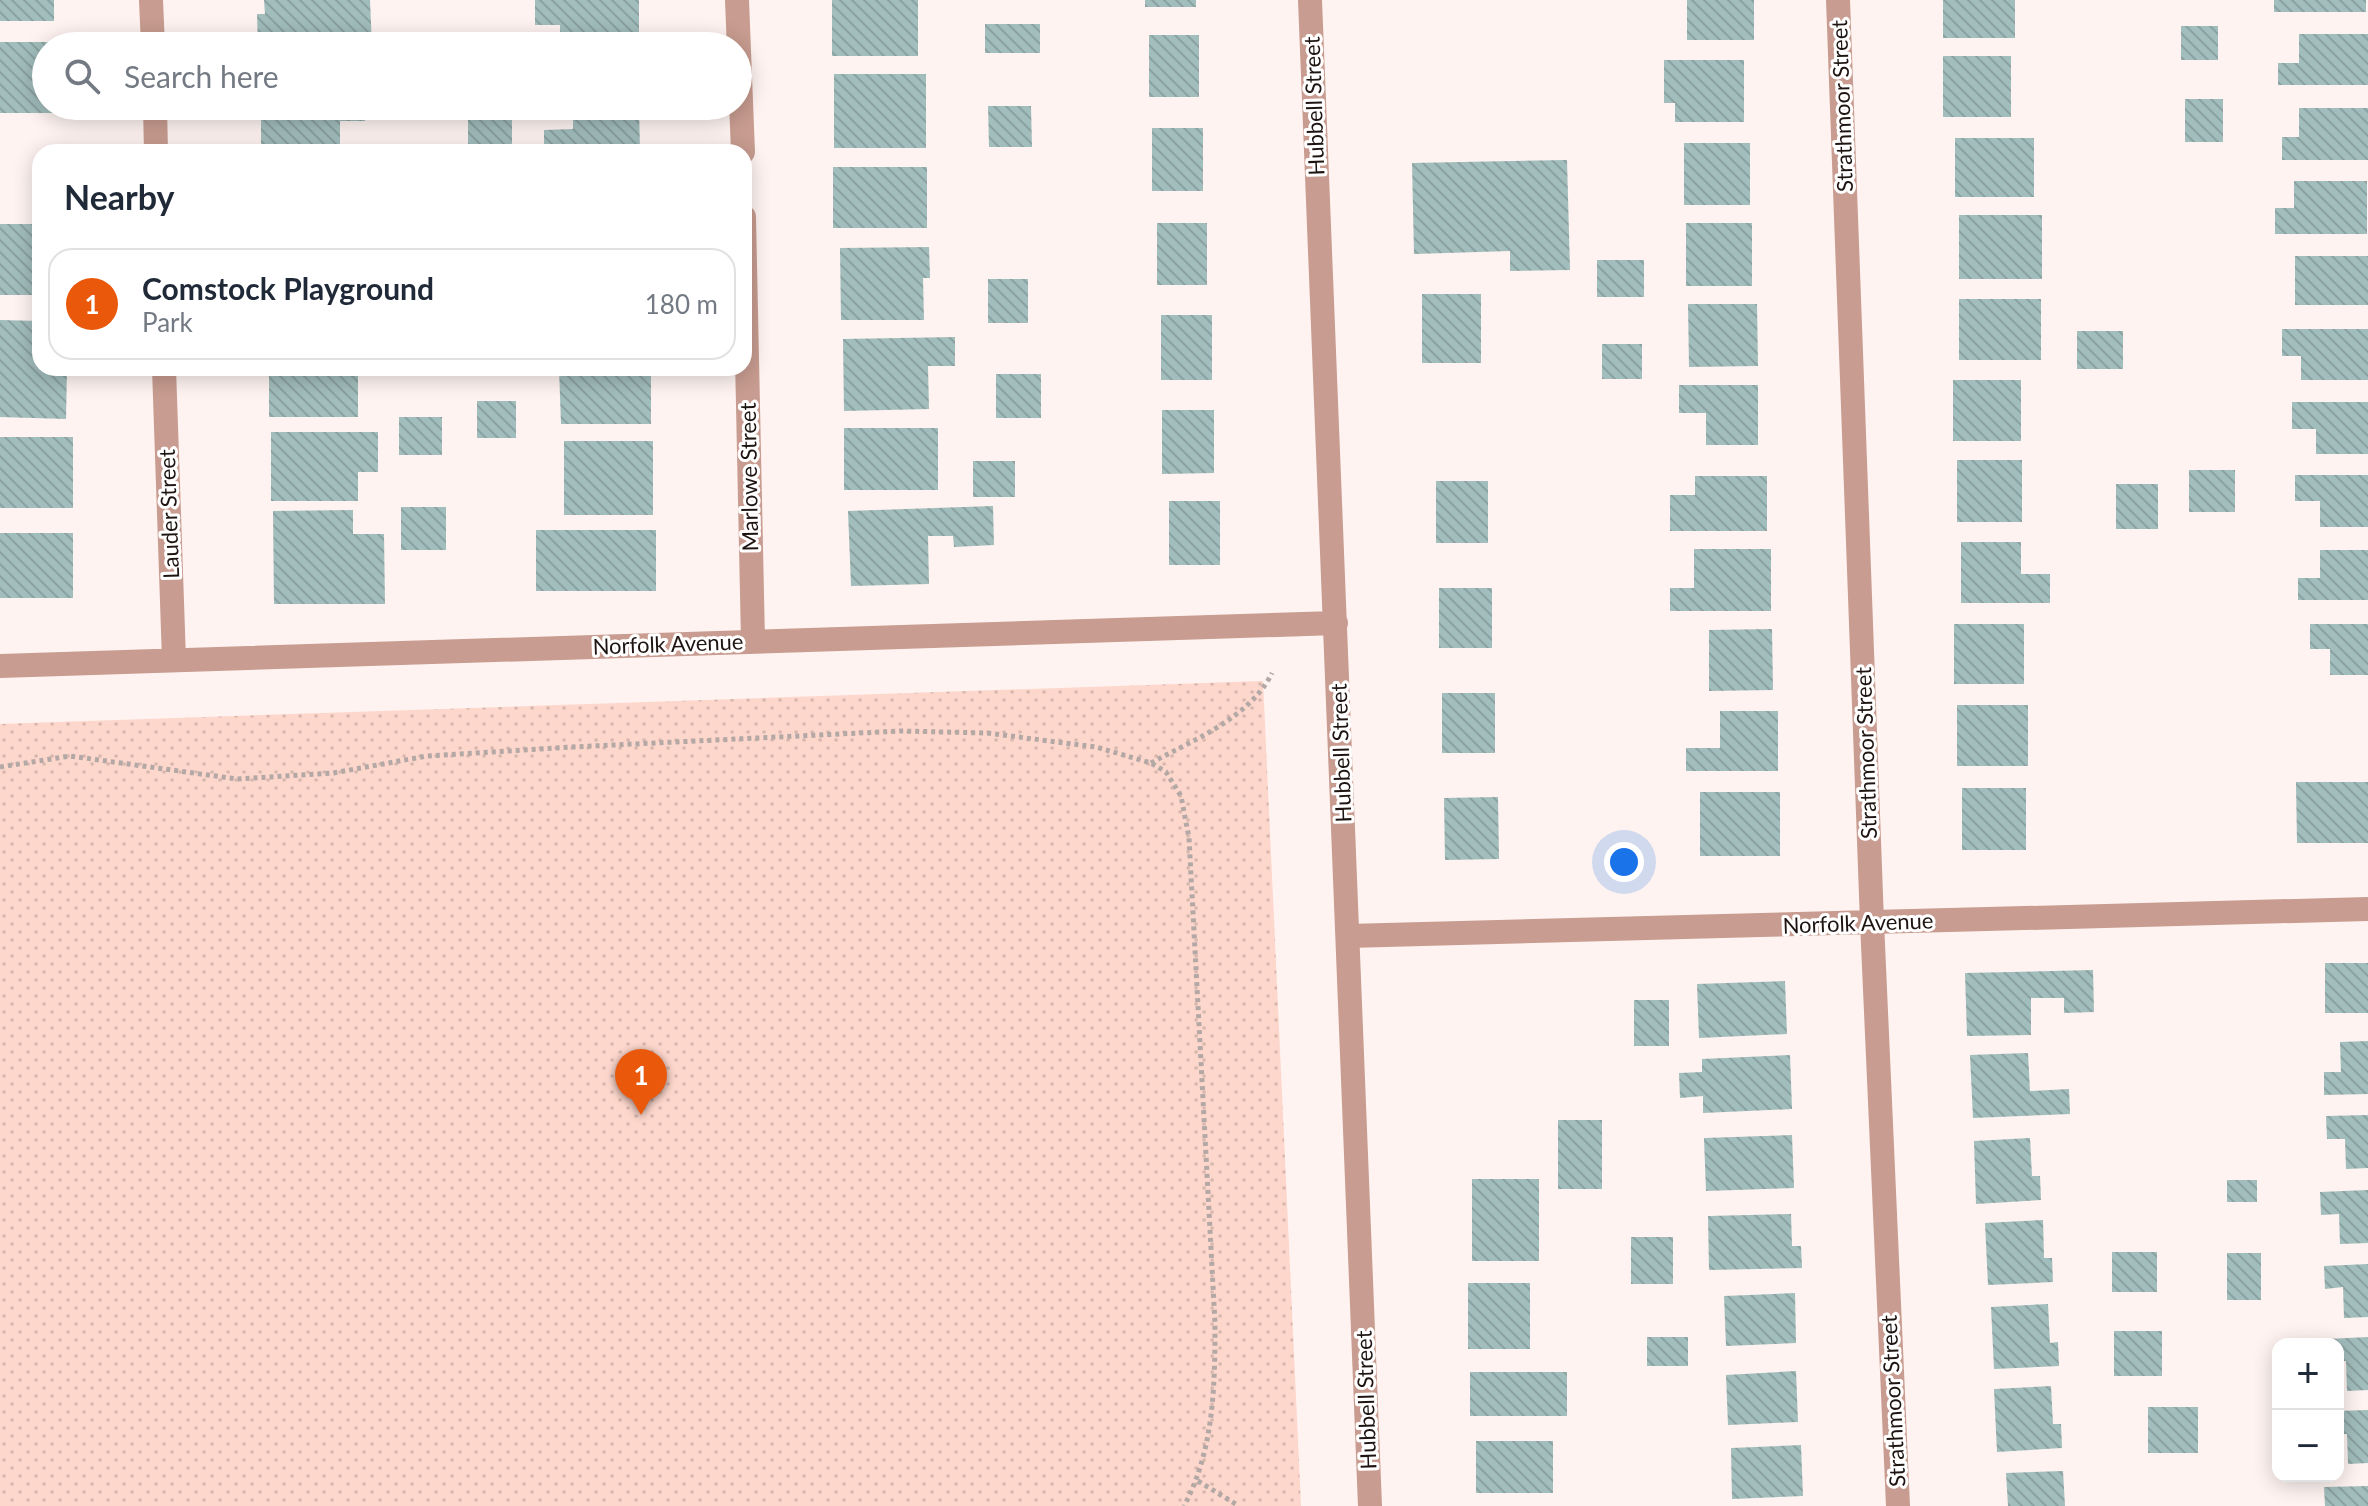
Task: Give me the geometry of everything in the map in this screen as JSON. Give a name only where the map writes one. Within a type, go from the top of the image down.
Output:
[{"type":"street","points":[[151,0],[152,32]]},
{"type":"street","points":[[737,0],[738,32]]},
{"type":"street","name":"Hubbell Street","points":[[1310,0],[1370,1506]]},
{"type":"street","name":"Strathmoor Street","points":[[1838,0],[1872,922],[1898,1506]]},
{"type":"street","points":[[155,120],[156,144]]},
{"type":"street","points":[[742,120],[743,144]]},
{"type":"street","name":"Lauder Street","points":[[164,376],[174,660]]},
{"type":"street","name":"Marlowe Street","points":[[747,376],[753,641]]},
{"type":"street","name":"Norfolk Avenue","points":[[0,666],[1336,623]]},
{"type":"street","name":"Norfolk Avenue","points":[[1348,936],[2368,909]]},
{"type":"path","points":[[1151,763],[1233,717],[1267,683],[1272,673]]},
{"type":"path","points":[[0,767],[70,756],[237,779],[333,773],[427,756],[901,731],[987,733],[1096,747],[1151,763],[1166,772],[1181,796],[1189,838],[1215,1323],[1215,1378],[1207,1447],[1198,1481],[1184,1506]]},
{"type":"path","points":[[1198,1481],[1239,1506]]},
{"type":"shaded area","points":[[1263,681],[1301,1506],[0,1506],[0,724]]},
{"type":"building","points":[[0,0],[54,0],[54,21],[0,21]]},
{"type":"building","points":[[264,0],[370,0],[371,32],[258,32],[257,14],[265,14]]},
{"type":"building","points":[[535,0],[639,0],[639,32],[560,32],[560,25],[535,25]]},
{"type":"building","points":[[832,0],[918,0],[918,56],[832,56]]},
{"type":"building","points":[[1145,0],[1196,0],[1196,7],[1145,7]]},
{"type":"building","points":[[1687,0],[1754,0],[1754,40],[1687,40]]},
{"type":"building","points":[[1943,0],[2015,0],[2015,38],[1943,38]]},
{"type":"building","points":[[2274,0],[2366,0],[2366,12],[2274,12]]},
{"type":"building","points":[[985,24],[1040,24],[1040,53],[985,53]]},
{"type":"building","points":[[2181,26],[2218,26],[2218,60],[2181,60]]},
{"type":"building","points":[[2299,34],[2368,34],[2368,85],[2278,85],[2278,63],[2299,63]]},
{"type":"building","points":[[1149,35],[1199,35],[1199,97],[1149,97]]},
{"type":"building","points":[[0,42],[32,42],[32,113],[0,113]]},
{"type":"building","points":[[1943,56],[2011,56],[2011,117],[1943,117]]},
{"type":"building","points":[[1664,60],[1744,60],[1744,122],[1675,122],[1675,103],[1664,103]]},
{"type":"building","points":[[834,74],[926,74],[926,148],[834,148]]},
{"type":"building","points":[[2185,99],[2223,99],[2223,142],[2185,142]]},
{"type":"building","points":[[988,106],[1031,106],[1032,147],[989,147]]},
{"type":"building","points":[[2299,108],[2368,108],[2368,160],[2282,160],[2282,137],[2299,137]]},
{"type":"building","points":[[261,120],[365,120],[340,121],[340,144],[261,144]]},
{"type":"building","points":[[468,120],[512,120],[512,144],[468,144]]},
{"type":"building","points":[[573,120],[639,120],[640,144],[544,144],[544,130],[573,129]]},
{"type":"building","points":[[1152,128],[1203,128],[1203,191],[1152,191]]},
{"type":"building","points":[[1955,138],[2034,138],[2034,197],[1955,197]]},
{"type":"building","points":[[1684,143],[1750,143],[1750,205],[1684,205]]},
{"type":"building","points":[[1567,160],[1570,270],[1510,271],[1510,251],[1414,254],[1412,163]]},
{"type":"building","points":[[833,167],[927,167],[927,228],[833,228]]},
{"type":"building","points":[[2294,181],[2367,181],[2367,234],[2275,234],[2275,208],[2294,208]]},
{"type":"building","points":[[1959,215],[2042,215],[2042,279],[1959,279]]},
{"type":"building","points":[[1157,223],[1207,223],[1207,285],[1157,285]]},
{"type":"building","points":[[1686,223],[1752,223],[1752,286],[1686,286]]},
{"type":"building","points":[[0,224],[32,224],[32,295],[0,295]]},
{"type":"building","points":[[929,247],[930,278],[923,278],[924,320],[841,320],[840,248]]},
{"type":"building","points":[[2295,256],[2368,256],[2368,305],[2295,305]]},
{"type":"building","points":[[1597,260],[1644,260],[1644,297],[1597,297]]},
{"type":"building","points":[[988,279],[1028,279],[1028,323],[988,323]]},
{"type":"building","points":[[1422,294],[1481,294],[1481,363],[1422,363]]},
{"type":"building","points":[[1959,299],[2041,299],[2041,360],[1959,360]]},
{"type":"building","points":[[1688,304],[1757,304],[1758,366],[1689,367]]},
{"type":"building","points":[[1161,315],[1212,315],[1212,380],[1161,380]]},
{"type":"building","points":[[0,320],[32,321],[32,376],[67,376],[66,419],[0,417]]},
{"type":"building","points":[[2282,329],[2368,329],[2368,380],[2301,380],[2301,356],[2282,356]]},
{"type":"building","points":[[2077,331],[2123,331],[2123,369],[2077,369]]},
{"type":"building","points":[[955,337],[955,366],[928,366],[929,409],[844,411],[843,339]]},
{"type":"building","points":[[1602,344],[1642,344],[1642,379],[1602,379]]},
{"type":"building","points":[[996,374],[1041,374],[1041,418],[996,418]]},
{"type":"building","points":[[269,376],[358,376],[358,417],[269,417]]},
{"type":"building","points":[[559,376],[651,376],[651,424],[561,424]]},
{"type":"building","points":[[1953,380],[2021,380],[2021,441],[1953,441]]},
{"type":"building","points":[[1679,385],[1758,385],[1758,445],[1706,445],[1706,413],[1679,413]]},
{"type":"building","points":[[477,401],[516,401],[516,438],[477,438]]},
{"type":"building","points":[[2292,402],[2368,402],[2368,454],[2316,454],[2316,429],[2292,429]]},
{"type":"building","points":[[1162,410],[1214,410],[1214,473],[1162,474]]},
{"type":"building","points":[[399,417],[442,417],[442,455],[399,455]]},
{"type":"building","points":[[844,428],[938,428],[938,490],[844,490]]},
{"type":"building","points":[[271,432],[378,432],[378,472],[358,472],[358,501],[271,501]]},
{"type":"building","points":[[0,437],[73,437],[73,508],[0,508]]},
{"type":"building","points":[[564,441],[653,441],[653,515],[564,515]]},
{"type":"building","points":[[1957,460],[2022,460],[2022,522],[1957,522]]},
{"type":"building","points":[[973,461],[1015,461],[1015,497],[973,497]]},
{"type":"building","points":[[2189,470],[2235,470],[2235,512],[2189,512]]},
{"type":"building","points":[[2295,475],[2368,475],[2368,527],[2320,527],[2320,501],[2295,501]]},
{"type":"building","points":[[1695,476],[1767,476],[1767,531],[1670,531],[1670,495],[1695,495]]},
{"type":"building","points":[[1436,481],[1488,481],[1488,543],[1436,543]]},
{"type":"building","points":[[2116,484],[2158,484],[2158,529],[2116,529]]},
{"type":"building","points":[[1169,501],[1220,501],[1220,565],[1169,565]]},
{"type":"building","points":[[993,506],[994,545],[954,547],[953,536],[928,536],[929,584],[851,586],[848,511]]},
{"type":"building","points":[[401,507],[446,507],[446,550],[401,550]]},
{"type":"building","points":[[353,510],[353,534],[384,534],[385,604],[274,604],[273,511]]},
{"type":"building","points":[[536,530],[656,530],[656,591],[536,591]]},
{"type":"building","points":[[0,533],[73,533],[73,598],[0,598]]},
{"type":"building","points":[[1961,542],[2021,542],[2021,574],[2050,574],[2050,603],[1961,603]]},
{"type":"building","points":[[1694,549],[1771,549],[1771,611],[1670,611],[1670,588],[1694,588]]},
{"type":"building","points":[[2320,550],[2368,550],[2368,600],[2298,600],[2298,578],[2320,578]]},
{"type":"building","points":[[1439,588],[1492,588],[1492,648],[1439,648]]},
{"type":"building","points":[[1954,624],[2024,624],[2024,684],[1954,684]]},
{"type":"building","points":[[2310,624],[2368,624],[2368,675],[2330,675],[2330,649],[2310,649]]},
{"type":"building","points":[[1772,629],[1773,690],[1709,691],[1709,630]]},
{"type":"building","points":[[1442,693],[1495,693],[1495,753],[1442,753]]},
{"type":"building","points":[[1957,705],[2028,705],[2028,766],[1957,766]]},
{"type":"building","points":[[1720,711],[1778,711],[1778,771],[1686,771],[1686,748],[1720,748]]},
{"type":"building","points":[[2296,782],[2368,782],[2368,843],[2297,843]]},
{"type":"building","points":[[1962,788],[2026,788],[2026,850],[1962,850]]},
{"type":"building","points":[[1700,792],[1780,792],[1780,856],[1700,856]]},
{"type":"building","points":[[1498,797],[1499,859],[1445,860],[1444,798]]},
{"type":"building","points":[[2325,963],[2368,963],[2368,1013],[2325,1013]]},
{"type":"building","points":[[2093,970],[2094,1012],[2064,1013],[2064,998],[2031,998],[2031,1035],[1967,1036],[1965,973]]},
{"type":"building","points":[[1785,981],[1787,1034],[1699,1038],[1697,984]]},
{"type":"building","points":[[1634,1000],[1669,1000],[1669,1046],[1634,1046]]},
{"type":"building","points":[[2368,1041],[2368,1094],[2324,1095],[2324,1072],[2341,1072],[2340,1042]]},
{"type":"building","points":[[2028,1053],[2030,1091],[2069,1089],[2070,1114],[1973,1118],[1970,1055]]},
{"type":"building","points":[[1790,1055],[1792,1109],[1703,1113],[1703,1096],[1680,1098],[1679,1073],[1702,1072],[1702,1059]]},
{"type":"building","points":[[2368,1115],[2368,1168],[2346,1169],[2345,1139],[2327,1139],[2326,1116]]},
{"type":"building","points":[[1558,1120],[1602,1120],[1602,1189],[1558,1189]]},
{"type":"building","points":[[1792,1135],[1794,1188],[1706,1191],[1704,1138]]},
{"type":"building","points":[[2030,1138],[2032,1176],[2040,1176],[2041,1200],[1976,1204],[1974,1141]]},
{"type":"building","points":[[1472,1179],[1539,1179],[1539,1261],[1472,1261]]},
{"type":"building","points":[[2227,1180],[2257,1180],[2257,1202],[2227,1202]]},
{"type":"building","points":[[2368,1190],[2368,1243],[2340,1244],[2339,1214],[2321,1215],[2320,1192]]},
{"type":"building","points":[[1791,1214],[1792,1246],[1801,1246],[1802,1268],[1709,1270],[1708,1216]]},
{"type":"building","points":[[2043,1220],[2044,1258],[2052,1258],[2053,1282],[1988,1285],[1985,1223]]},
{"type":"building","points":[[1631,1237],[1673,1237],[1673,1284],[1631,1284]]},
{"type":"building","points":[[2112,1252],[2157,1252],[2157,1292],[2112,1292]]},
{"type":"building","points":[[2227,1253],[2261,1253],[2261,1300],[2227,1300]]},
{"type":"building","points":[[2368,1264],[2368,1317],[2344,1318],[2343,1287],[2325,1289],[2324,1266]]},
{"type":"building","points":[[1468,1283],[1530,1283],[1530,1349],[1468,1349]]},
{"type":"building","points":[[1795,1293],[1796,1343],[1726,1346],[1724,1296]]},
{"type":"building","points":[[2048,1304],[2050,1343],[2058,1342],[2059,1366],[1994,1369],[1991,1307]]},
{"type":"building","points":[[2114,1331],[2162,1331],[2162,1376],[2114,1376]]},
{"type":"building","points":[[1647,1337],[1688,1337],[1688,1366],[1647,1366]]},
{"type":"building","points":[[2368,1337],[2368,1390],[2347,1391],[2344,1338]]},
{"type":"building","points":[[1796,1371],[1798,1422],[1728,1425],[1726,1375]]},
{"type":"building","points":[[1470,1372],[1567,1372],[1567,1416],[1470,1416]]},
{"type":"building","points":[[2051,1386],[2053,1424],[2061,1424],[2062,1448],[1997,1452],[1994,1389]]},
{"type":"building","points":[[2148,1407],[2198,1407],[2198,1453],[2148,1453]]},
{"type":"building","points":[[2368,1410],[2368,1463],[2348,1464],[2344,1411]]},
{"type":"building","points":[[1476,1441],[1553,1441],[1553,1493],[1476,1493]]},
{"type":"building","points":[[1801,1445],[1803,1496],[1732,1499],[1731,1448]]},
{"type":"building","points":[[2063,1471],[2065,1506],[2008,1506],[2006,1473]]},
{"type":"building","points":[[2368,1486],[2368,1506],[2325,1506],[2324,1487]]},
{"type":"place","name":"Comstock Playground","points":[[641,1115]]}]
